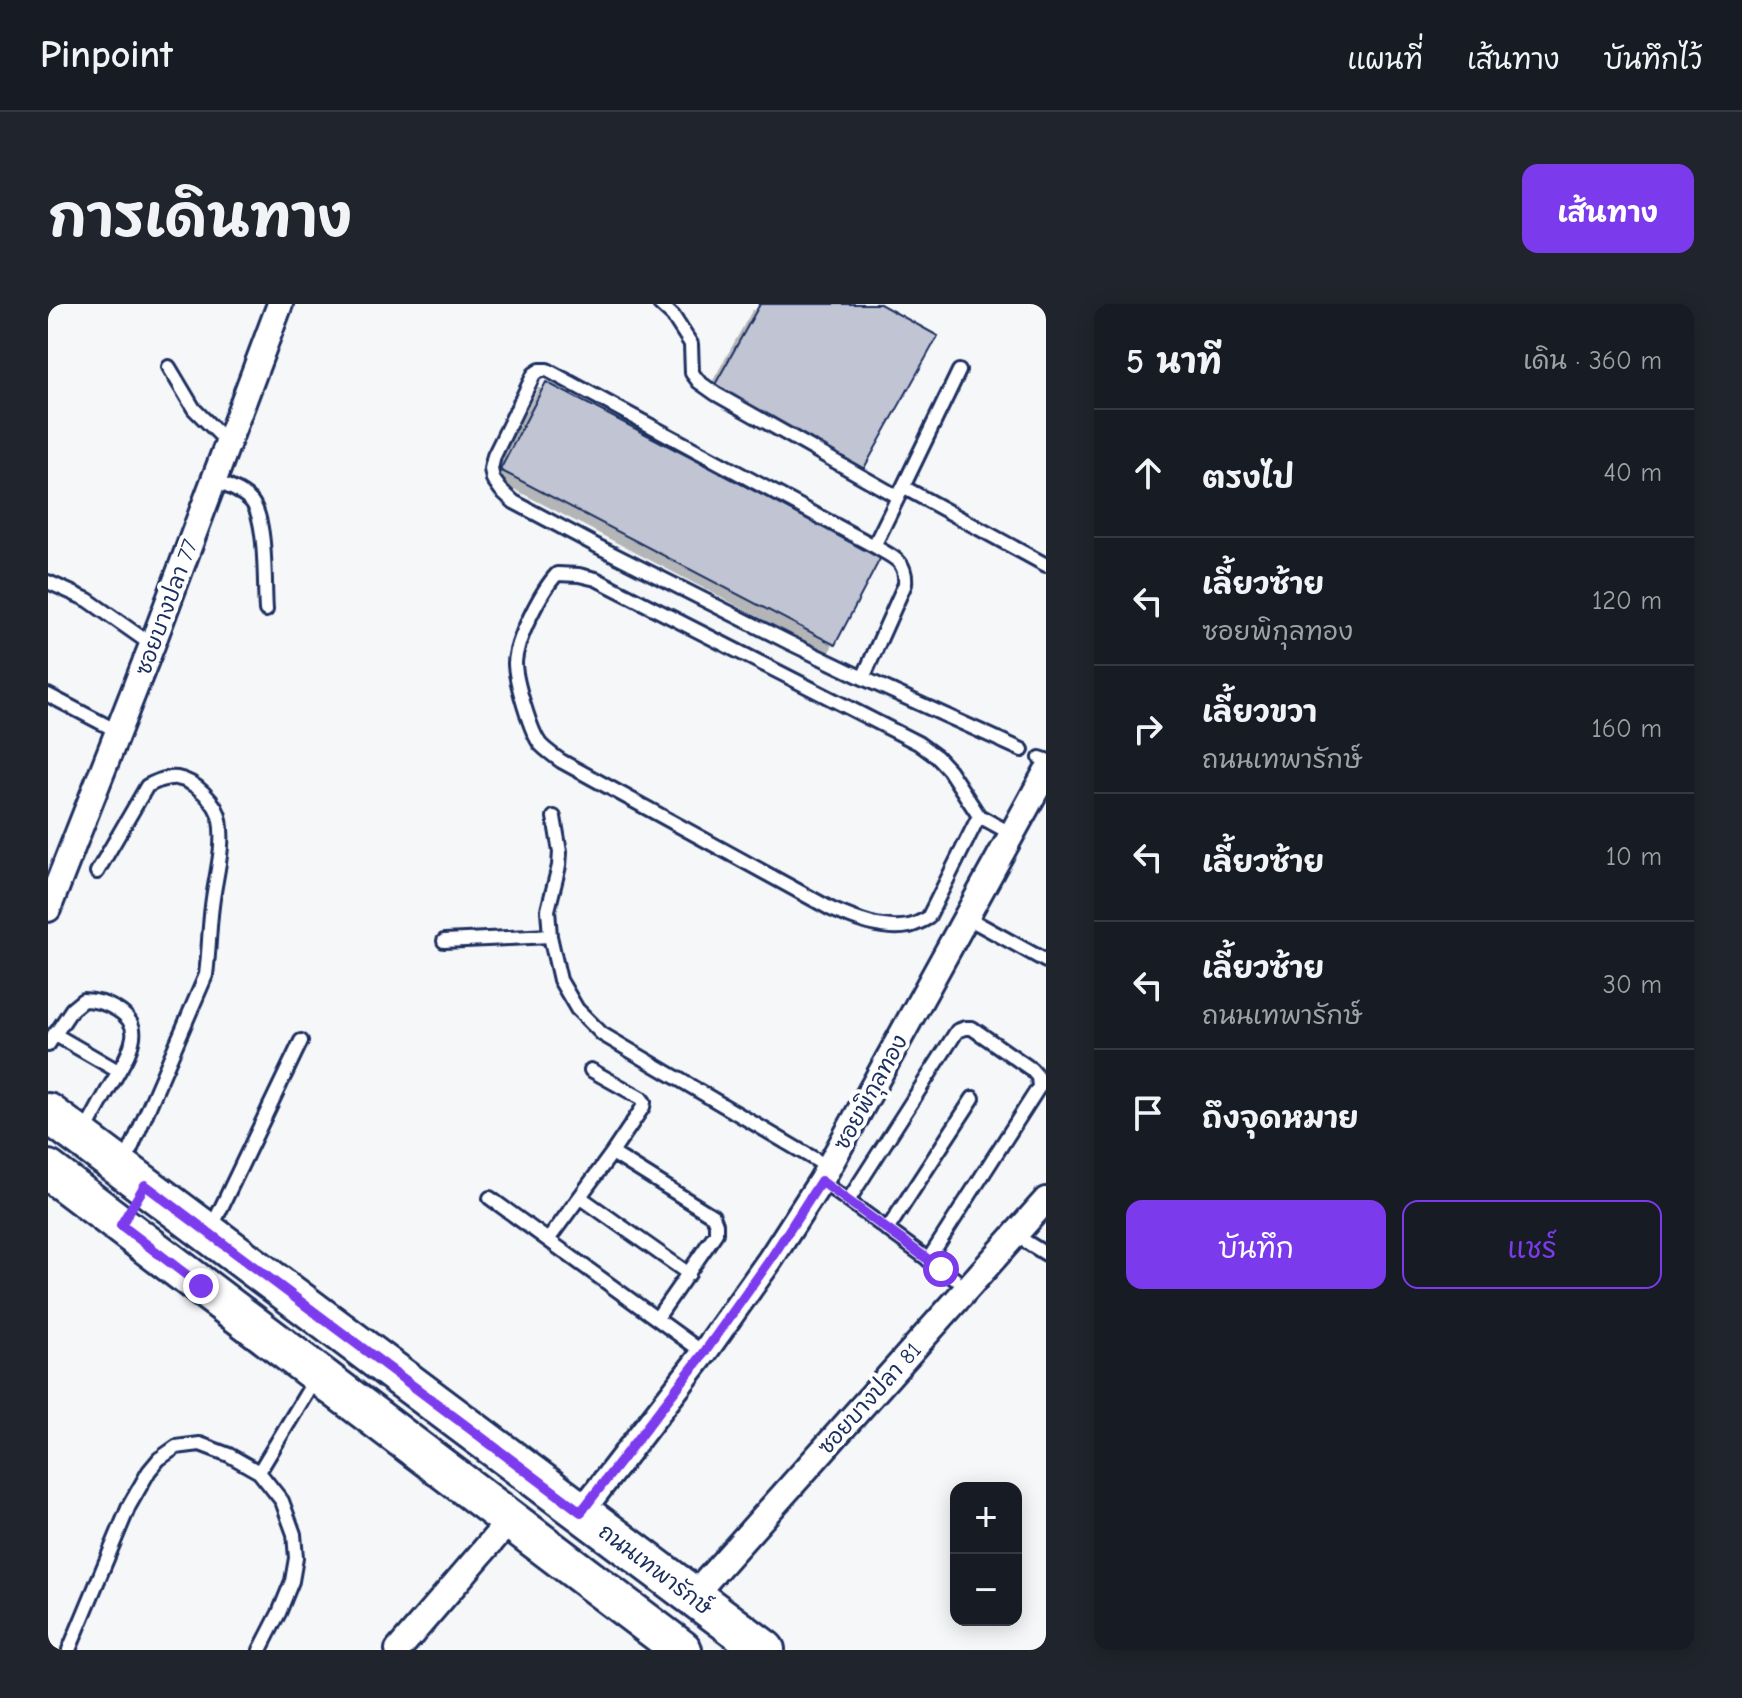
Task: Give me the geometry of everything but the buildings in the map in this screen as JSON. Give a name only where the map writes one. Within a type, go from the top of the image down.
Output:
[{"type":"main road","name":"ถนนเทพารักษ์","points":[[48,1113],[765,1650]]},
{"type":"main road","points":[[48,1170],[682,1650]]},
{"type":"main road","points":[[121,1225],[134,1177]]},
{"type":"street","name":"ซอยบางปลา 77","points":[[48,909],[119,732],[280,304]]},
{"type":"street","name":"ซอยพิกุลทอง","points":[[581,1512],[704,1353],[770,1260],[825,1174],[1012,834],[1045,767]]},
{"type":"street","name":"ซอยบางปลา 81","points":[[693,1596],[1046,1200]]},
{"type":"street","points":[[402,1649],[510,1520]]},
{"type":"lane","points":[[660,304],[673,316],[691,344],[692,373],[716,394],[1046,565]]},
{"type":"lane","points":[[169,367],[194,409],[227,442]]},
{"type":"lane","points":[[863,678],[905,584],[906,571],[901,563],[547,370],[534,374],[494,456],[491,469],[493,479],[514,502],[863,678],[1022,750]]},
{"type":"lane","points":[[874,546],[959,371]]},
{"type":"lane","points":[[213,480],[241,493],[252,503],[261,523],[266,610]]},
{"type":"lane","points":[[979,816],[928,918],[912,926],[892,927],[854,919],[588,776],[542,747],[535,736],[517,677],[515,662],[518,644],[547,585],[557,574],[596,579],[918,743],[949,770],[979,816],[1012,834]]},
{"type":"lane","points":[[48,582],[88,600],[152,645]]},
{"type":"lane","points":[[48,695],[119,732]]},
{"type":"lane","points":[[97,872],[147,786],[161,779],[178,778],[195,786],[214,804],[220,817],[221,840],[206,975],[134,1177]]},
{"type":"lane","points":[[554,817],[560,852],[548,910],[550,936],[560,980],[577,1009],[602,1034],[825,1174],[848,1201],[955,1279]]},
{"type":"lane","points":[[966,917],[1046,961]]},
{"type":"lane","points":[[444,941],[550,936]]},
{"type":"lane","points":[[81,1138],[118,1071],[129,1051],[134,1034],[131,1022],[116,1009],[95,1000],[83,1000],[72,1009],[51,1039],[118,1071]]},
{"type":"lane","points":[[848,1201],[957,1031],[972,1028],[1031,1069],[1038,1077],[1039,1087],[928,1260]]},
{"type":"lane","points":[[209,1234],[301,1041]]},
{"type":"lane","points":[[548,1240],[643,1107],[641,1098],[591,1070]]},
{"type":"lane","points":[[887,1230],[973,1098]]},
{"type":"lane","points":[[612,1153],[713,1216],[716,1224],[716,1233],[657,1318]]},
{"type":"lane","points":[[580,1197],[689,1274]]},
{"type":"lane","points":[[490,1198],[704,1353]]},
{"type":"lane","points":[[1015,1235],[1046,1254]]},
{"type":"lane","points":[[259,1472],[318,1374]]},
{"type":"lane","points":[[69,1650],[129,1506],[159,1459],[176,1447],[200,1444],[229,1455],[259,1472],[282,1501],[294,1534],[296,1558],[292,1581],[260,1650]]},
{"type":"route","points":[[201,1286],[121,1225],[145,1185],[581,1512],[704,1353],[821,1181],[941,1269]]}]
